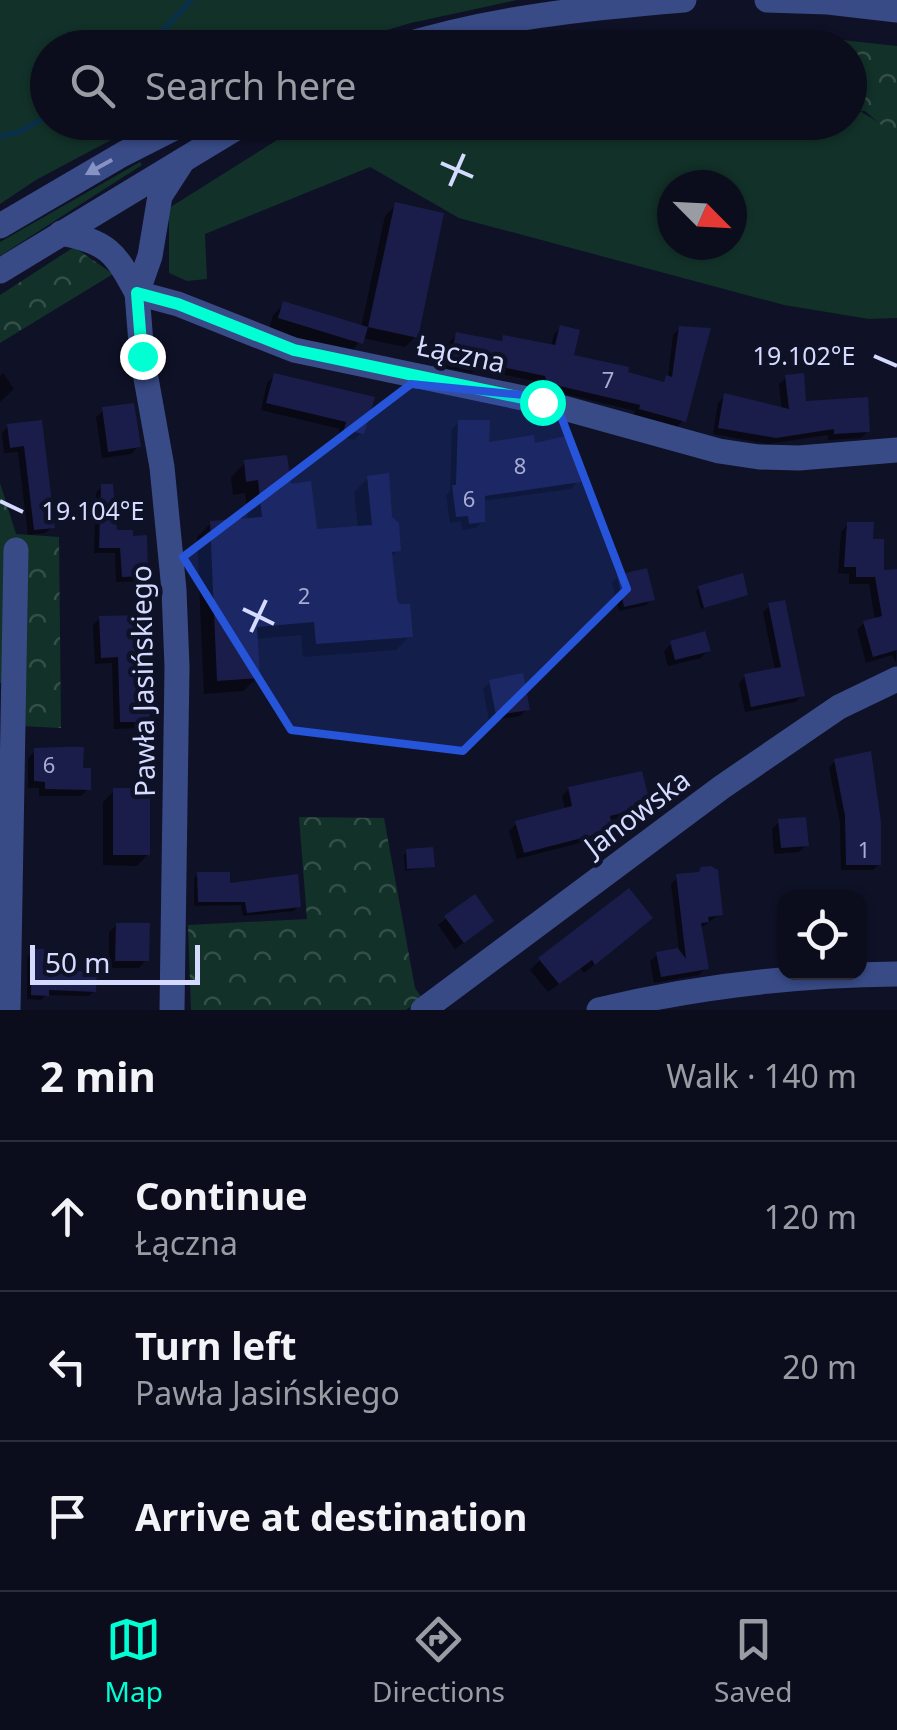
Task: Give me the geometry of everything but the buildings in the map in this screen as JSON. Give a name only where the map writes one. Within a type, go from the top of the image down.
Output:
[{"type":"street","points":[[464,30],[544,14],[684,0]]},
{"type":"street","points":[[766,0],[897,10]]},
{"type":"street","points":[[0,226],[150,140]]},
{"type":"street","points":[[0,271],[217,140]]},
{"type":"street","name":"Pawła Jasińskiego","points":[[172,1010],[177,666],[174,590],[162,467],[142,356],[137,293],[150,256],[160,196],[182,162]]},
{"type":"street","name":"Pawła Jasińskiego","points":[[60,233],[93,239],[118,259],[137,293]]},
{"type":"street","name":"Łączna","points":[[137,293],[178,304],[294,350],[542,402],[718,451],[759,458],[798,458],[897,450]]},
{"type":"street","points":[[8,1010],[16,550]]},
{"type":"street","name":"Janowska","points":[[422,1010],[722,788],[839,707],[897,679]]},
{"type":"street","points":[[598,1010],[676,992],[748,982],[824,974],[897,974]]},
{"type":"highlighted area","points":[[411,384],[554,398],[627,589],[463,751],[291,730],[183,557]]},
{"type":"green space","points":[[0,0],[517,0],[387,30],[30,30],[30,140],[111,140],[0,204]]},
{"type":"green space","points":[[867,43],[897,46],[897,133],[867,113]]},
{"type":"green space","points":[[867,115],[897,133],[897,318],[869,319],[784,305],[459,218],[370,167],[205,234],[207,279],[187,281],[169,273],[169,208],[277,140],[867,140]]},
{"type":"green space","points":[[140,162],[142,165],[0,256],[0,242]]},
{"type":"green space","points":[[74,247],[113,274],[0,343],[0,295]]},
{"type":"green space","points":[[0,483],[16,534],[59,537],[61,728],[19,726],[23,684],[0,683]]},
{"type":"green space","points":[[299,817],[384,818],[415,988],[422,998],[406,1010],[191,1010],[188,925],[307,919]]},
{"type":"waterway","points":[[164,30],[191,0]]},
{"type":"waterway","points":[[0,136],[30,126]]},
{"type":"route","points":[[142,356],[137,293],[178,304],[294,350],[542,402]]}]
